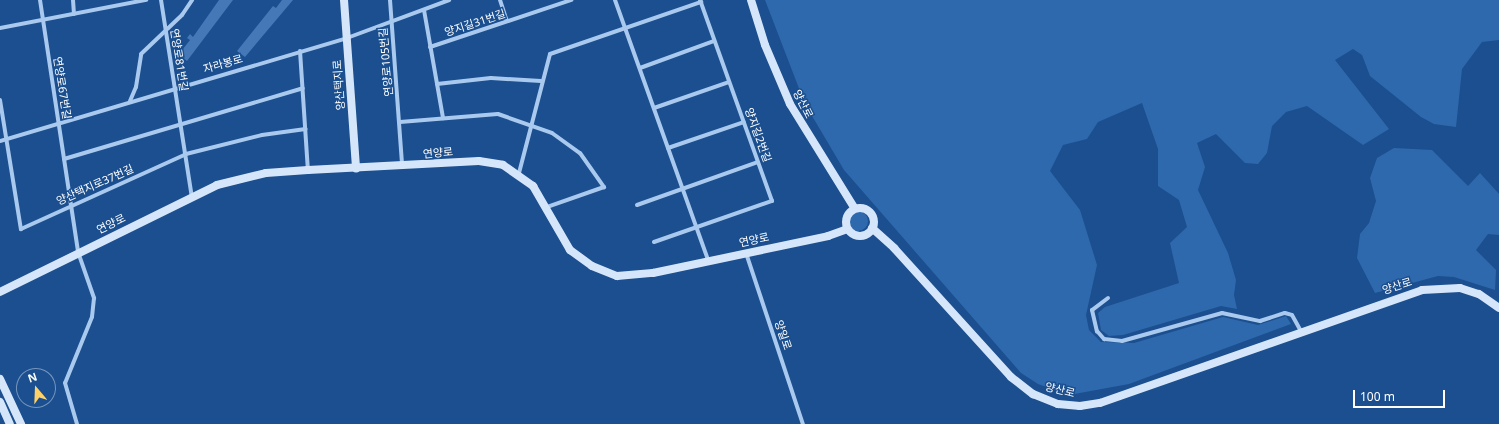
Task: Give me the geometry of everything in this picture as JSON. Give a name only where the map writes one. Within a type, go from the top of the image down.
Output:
[{"type":"street","name":"연양로67번길","points":[[40,0],[78,252],[94,298],[92,317],[65,383],[77,424]]},
{"type":"street","points":[[73,0],[74,14]]},
{"type":"street","points":[[118,0],[119,5]]},
{"type":"street","points":[[0,28],[146,0]]},
{"type":"street","name":"연양로81번길","points":[[161,0],[192,197]]},
{"type":"street","points":[[130,101],[136,87],[141,54],[165,29],[182,15],[192,0]]},
{"type":"street","name":"양산택지로","points":[[344,0],[356,169]]},
{"type":"street","name":"연양로105번길","points":[[390,0],[400,122],[402,167]]},
{"type":"street","name":"자라봉로","points":[[0,141],[130,101],[347,38],[449,0]]},
{"type":"street","points":[[500,0],[508,21]]},
{"type":"street","name":"양지길31번길","points":[[430,47],[571,0]]},
{"type":"street","points":[[615,0],[708,260]]},
{"type":"street","name":"양산로","points":[[751,0],[765,45],[790,104],[855,208]]},
{"type":"street","points":[[519,173],[541,81],[550,54],[624,26],[700,1]]},
{"type":"street","name":"양지길2번길","points":[[696,227],[772,201],[700,1]]},
{"type":"street","points":[[424,10],[443,118]]},
{"type":"street","points":[[640,68],[714,41]]},
{"type":"street","points":[[300,51],[304,88],[308,170]]},
{"type":"street","points":[[437,84],[491,78],[541,81]]},
{"type":"street","points":[[654,108],[729,82]]},
{"type":"street","points":[[64,159],[237,105],[304,88]]},
{"type":"street","name":"양산택지로37번길","points":[[0,100],[21,230],[70,206],[186,154],[262,134],[306,129]]},
{"type":"street","points":[[400,122],[466,115],[498,114],[532,123],[572,146],[594,170],[604,187],[547,206]]},
{"type":"street","points":[[668,148],[744,122]]},
{"type":"street","name":"연양로","points":[[0,292],[78,252],[233,179],[308,170],[402,167],[478,161],[503,165],[519,173],[533,186],[547,206],[570,250],[584,262],[608,274],[653,273],[847,229]]},
{"type":"street","points":[[637,205],[758,162]]},
{"type":"street","points":[[855,208],[864,208],[871,213],[872,228],[861,236],[847,229],[847,216],[855,208]]},
{"type":"street","points":[[654,242],[696,227]]},
{"type":"street","name":"양산로","points":[[872,228],[894,248],[1012,377],[1033,394],[1058,404],[1080,406],[1100,403],[1301,331],[1422,290],[1440,287],[1469,290],[1499,308]]},
{"type":"street","name":"양일로","points":[[746,253],[803,424]]},
{"type":"street","points":[[1108,298],[1092,310],[1097,331],[1104,338],[1122,341],[1222,313],[1260,321],[1285,313],[1292,315],[1301,331]]},
{"type":"street","points":[[0,380],[16,423]]},
{"type":"street","points":[[0,402],[16,423]]},
{"type":"shaded area","points":[[765,0],[1499,0],[1499,40],[1482,42],[1462,69],[1456,127],[1434,124],[1421,117],[1370,76],[1362,55],[1353,49],[1335,60],[1389,129],[1363,145],[1307,106],[1286,112],[1272,126],[1267,153],[1258,164],[1245,163],[1216,134],[1197,143],[1205,167],[1198,190],[1228,253],[1236,280],[1234,295],[1237,309],[1221,306],[1123,335],[1109,336],[1101,330],[1098,313],[1105,307],[1179,283],[1170,243],[1187,227],[1179,200],[1158,186],[1158,149],[1142,103],[1098,122],[1087,139],[1063,145],[1050,171],[1080,210],[1097,265],[1086,315],[1089,330],[1101,342],[1134,343],[1223,317],[1258,325],[1286,316],[1291,324],[1129,384],[1069,395],[1038,384],[1021,373],[844,170],[805,104]]},
{"type":"shaded area","points":[[1394,148],[1432,150],[1468,186],[1480,173],[1499,194],[1499,235],[1488,234],[1476,250],[1496,270],[1495,290],[1454,277],[1438,276],[1375,293],[1357,258],[1360,234],[1369,223],[1376,201],[1370,178],[1377,158]]},
{"type":"shaded area","points":[[858,211],[865,214],[868,221],[865,228],[858,231],[851,228],[848,221],[851,214]]},
{"type":"building","points":[[219,0],[233,0],[187,61],[179,54],[190,40],[187,38],[190,34],[193,37]]},
{"type":"building","points":[[282,0],[293,0],[245,57],[237,51],[273,6],[276,8]]}]
